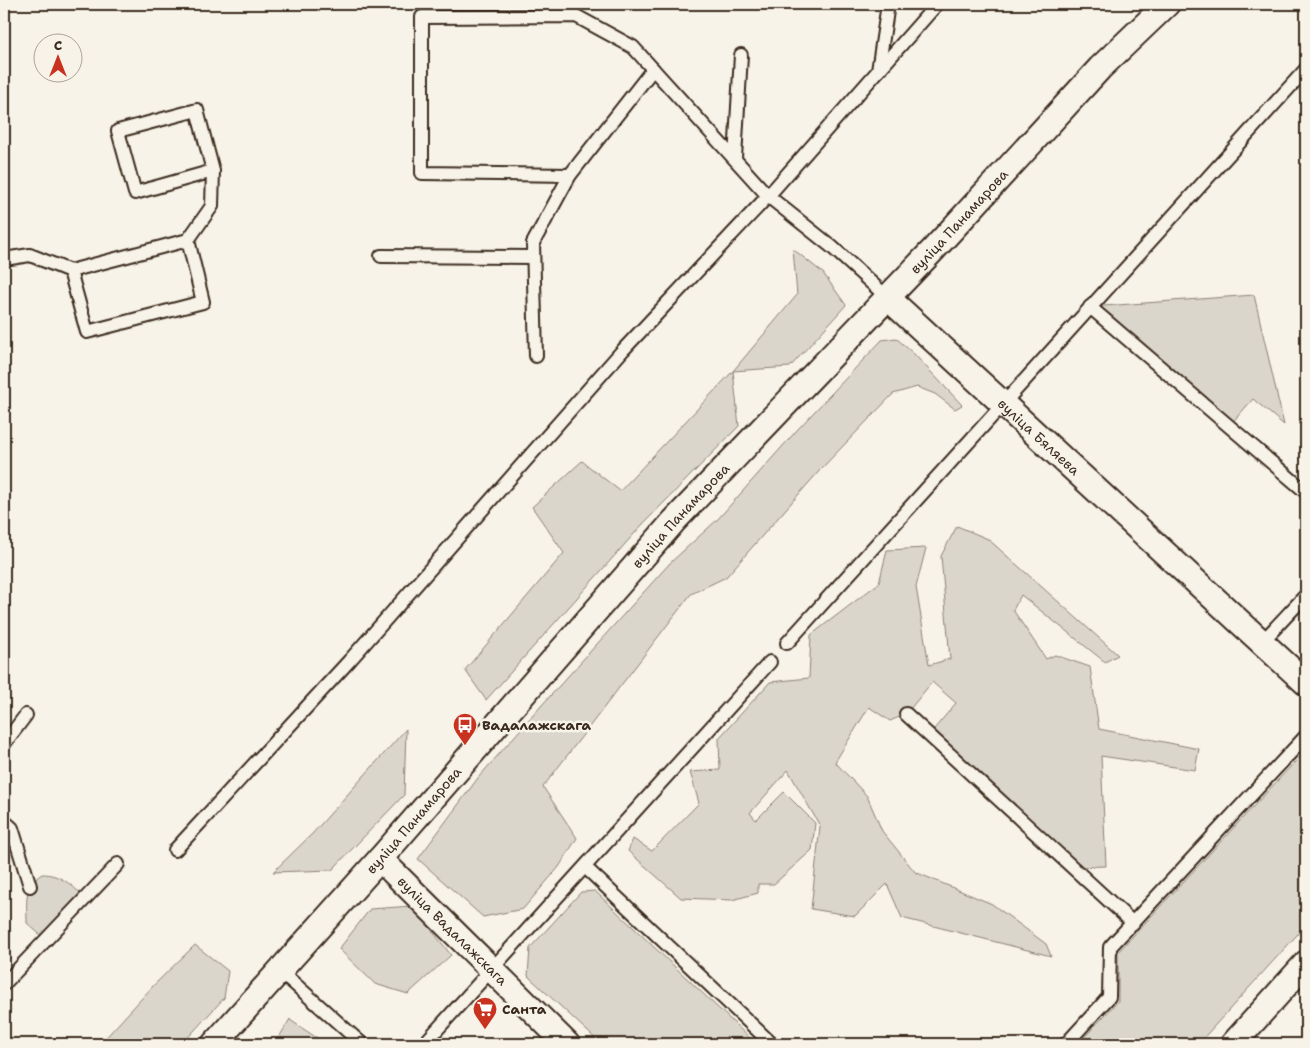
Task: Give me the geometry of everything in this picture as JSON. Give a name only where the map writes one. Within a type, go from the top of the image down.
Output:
[{"type":"street","name":"вуліца Панамарова","points":[[214,1044],[380,860],[674,521],[888,298],[1100,68],[1167,4]]},
{"type":"street","name":"вуліца Бяляева","points":[[888,298],[1306,683]]},
{"type":"street","name":"вуліца Вадалажскага","points":[[380,860],[567,1044]]},
{"type":"street","points":[[1233,1044],[1306,962]]},
{"type":"lane","points":[[878,71],[888,4]]},
{"type":"lane","points":[[175,850],[357,653],[623,350],[768,196],[937,4]]},
{"type":"lane","name":"вуліца Бяляева","points":[[570,175],[422,173],[422,17],[576,16],[633,47],[768,196],[832,247],[888,298]]},
{"type":"lane","points":[[735,158],[741,55]]},
{"type":"lane","points":[[787,643],[1306,69]]},
{"type":"lane","points":[[536,356],[533,243],[570,175],[653,70]]},
{"type":"lane","points":[[4,259],[30,256],[70,271],[188,240],[212,206],[213,172],[197,110],[118,131],[135,193],[213,172]]},
{"type":"lane","points":[[70,271],[87,332],[203,302],[188,240]]},
{"type":"lane","points":[[381,256],[533,257]]},
{"type":"lane","points":[[1090,308],[1306,492]]},
{"type":"lane","points":[[1262,642],[1306,595]]},
{"type":"lane","points":[[424,1044],[770,662]]},
{"type":"lane","points":[[906,714],[1133,923]]},
{"type":"lane","points":[[4,744],[26,715]]},
{"type":"lane","points":[[1066,1044],[1109,997],[1110,946],[1306,736]]},
{"type":"lane","points":[[4,821],[12,828],[30,886]]},
{"type":"lane","points":[[4,984],[118,864]]},
{"type":"lane","points":[[584,867],[772,1044]]},
{"type":"lane","points":[[279,970],[362,1044]]},
{"type":"shaded area","points":[[793,249],[823,273],[846,305],[790,367],[733,371],[797,295]]},
{"type":"shaded area","points":[[1254,295],[1284,425],[1253,399],[1229,426],[1090,307]]},
{"type":"shaded area","points":[[896,338],[914,354],[962,405],[955,409],[935,394],[917,387],[893,394],[821,469],[726,577],[691,594],[543,787],[577,838],[559,867],[523,909],[483,917],[418,859],[478,778],[670,563],[718,519],[798,429],[882,340]]},
{"type":"shaded area","points":[[733,371],[739,426],[642,525],[486,700],[465,670],[564,553],[532,507],[582,461],[620,491]]},
{"type":"shaded area","points":[[957,526],[988,539],[1118,655],[1105,662],[1021,595],[1013,610],[1046,659],[1055,655],[1090,667],[1099,729],[1199,749],[1195,770],[1101,756],[1106,866],[1073,867],[929,735],[956,703],[932,682],[906,714],[890,721],[869,707],[835,762],[867,796],[882,831],[915,872],[992,904],[1046,944],[1051,956],[902,918],[887,884],[855,916],[811,909],[820,826],[788,770],[750,813],[756,820],[784,792],[815,823],[812,850],[774,884],[758,884],[758,893],[732,900],[681,898],[628,851],[633,839],[652,851],[699,803],[690,772],[720,770],[719,738],[770,682],[809,678],[811,635],[879,583],[887,550],[926,548],[916,587],[929,665],[950,659],[941,556]]},
{"type":"shaded area","points":[[406,729],[404,795],[332,870],[273,872],[313,833]]},
{"type":"shaded area","points":[[1306,750],[1306,925],[1198,1044],[1078,1044],[1118,1001],[1118,952]]},
{"type":"shaded area","points":[[42,874],[61,878],[86,898],[46,940],[27,923],[27,895],[32,884]]},
{"type":"shaded area","points":[[595,891],[756,1044],[601,1044],[528,976],[530,948],[581,892]]},
{"type":"shaded area","points":[[413,906],[451,955],[408,994],[375,984],[339,949],[370,909]]},
{"type":"shaded area","points":[[195,945],[228,971],[224,998],[182,1044],[100,1044],[154,985]]},
{"type":"shaded area","points":[[290,1020],[326,1044],[275,1044]]},
{"type":"place","name":"Вадалажскага","points":[[465,746]]},
{"type":"place","name":"Санта","points":[[485,1030]]}]
